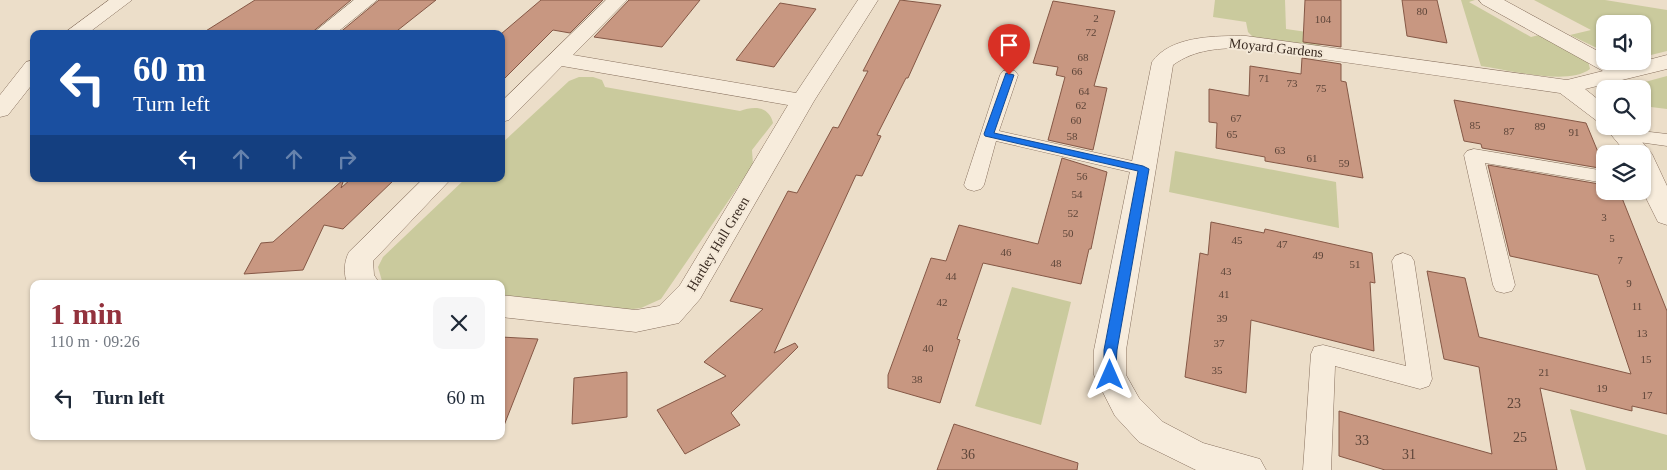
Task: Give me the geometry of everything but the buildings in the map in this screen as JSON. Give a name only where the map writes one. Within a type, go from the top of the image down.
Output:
[{"type":"street","points":[[79,30],[122,0]]},
{"type":"street","points":[[327,30],[367,0]]},
{"type":"street","points":[[505,111],[617,0]]},
{"type":"street","name":"Hartley Hall Green","points":[[505,306],[636,322],[668,315],[690,292],[802,101],[868,0]]},
{"type":"street","points":[[1490,0],[1622,73]]},
{"type":"street","name":"Moyard Gardens","points":[[1248,470],[1196,455],[1152,432],[1127,407],[1110,375],[1110,350],[1163,62],[1174,52],[1197,45],[1246,42],[1567,88],[1596,109]]},
{"type":"street","points":[[557,59],[802,101]]},
{"type":"street","points":[[1567,88],[1667,62]]},
{"type":"street","points":[[1,108],[30,71]]},
{"type":"street","points":[[1,108],[30,104]]},
{"type":"street","points":[[1623,135],[1632,145]]},
{"type":"street","points":[[362,280],[360,278],[359,259],[435,182]]},
{"type":"street","points":[[1651,189],[1667,216]]},
{"type":"lane","points":[[974,185],[988,134],[1009,75]]},
{"type":"lane","points":[[988,134],[1143,169]]},
{"type":"lane","points":[[1641,135],[1667,140]]},
{"type":"lane","points":[[1504,285],[1474,156],[1596,176]]},
{"type":"lane","points":[[1317,470],[1322,354],[1420,379],[1403,261]]},
{"type":"green space","points":[[1215,0],[1285,0],[1286,29],[1321,34],[1321,45],[1315,47],[1253,37],[1248,32],[1246,22],[1213,17]]},
{"type":"green space","points":[[1461,0],[1475,0],[1469,2],[1531,37],[1543,34],[1588,61],[1590,69],[1580,74],[1553,77],[1481,66]]},
{"type":"green space","points":[[1534,0],[1605,0],[1667,10],[1667,51],[1651,55],[1651,15],[1596,15],[1596,48],[1570,35],[1591,30]]},
{"type":"green space","points":[[1667,76],[1667,109],[1651,107],[1651,80]]},
{"type":"green space","points":[[579,77],[593,77],[602,80],[605,87],[740,111],[756,108],[764,110],[771,117],[773,123],[752,150],[753,165],[661,299],[641,308],[618,311],[505,299],[505,280],[382,280],[378,267],[383,257],[462,182],[505,182],[505,140],[569,81]]},
{"type":"green space","points":[[1175,151],[1336,182],[1339,228],[1169,192]]},
{"type":"green space","points":[[1012,287],[1071,302],[1041,425],[975,406]]},
{"type":"green space","points":[[1570,409],[1667,435],[1667,470],[1586,470]]},
{"type":"route","points":[[1009,75],[988,134],[1143,169],[1110,350],[1110,375]]}]
